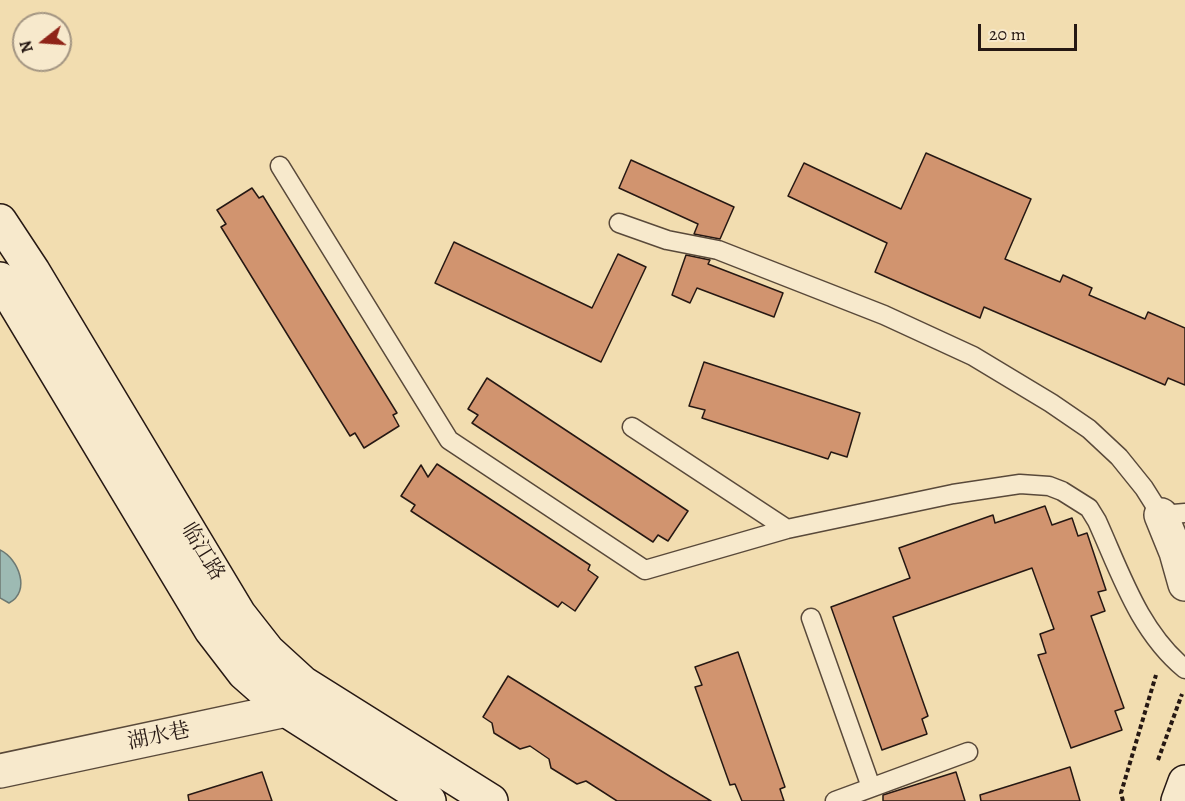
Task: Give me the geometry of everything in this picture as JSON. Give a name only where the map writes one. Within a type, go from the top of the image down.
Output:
[{"type":"main road","name":"临江路","points":[[0,221],[33,271],[239,614],[268,651],[295,697],[409,796]]},
{"type":"main road","name":"临江路","points":[[0,279],[211,630],[244,674],[295,697],[491,801]]},
{"type":"main road","points":[[1173,514],[1176,552],[1185,584]]},
{"type":"main road","name":"湖水巷","points":[[0,771],[295,697]]},
{"type":"lane","points":[[280,166],[449,440],[645,570],[787,529],[975,491],[1020,484],[1049,486],[1077,499],[1089,508],[1097,520],[1142,620],[1169,656],[1185,669]]},
{"type":"lane","points":[[619,223],[667,240],[718,250],[884,315],[973,356],[1089,429],[1119,457],[1144,488],[1173,514]]},
{"type":"lane","points":[[632,427],[787,529]]},
{"type":"lane","points":[[811,618],[871,787]]},
{"type":"lane","points":[[835,801],[968,752]]},
{"type":"path","points":[[1167,736],[1185,685]]},
{"type":"path","points":[[1123,801],[1120,793],[1150,692]]},
{"type":"water","points":[[0,550],[13,561],[20,576],[20,591],[9,603],[0,598]]},
{"type":"building","points":[[926,153],[1031,199],[1005,259],[1060,282],[1063,275],[1092,288],[1089,295],[1145,319],[1148,312],[1185,328],[1185,385],[1168,378],[1165,385],[984,307],[980,318],[875,272],[887,243],[788,196],[804,163],[901,209]]},
{"type":"building","points":[[631,160],[734,207],[720,239],[694,234],[698,224],[619,188]]},
{"type":"building","points":[[252,188],[259,198],[263,196],[397,413],[393,415],[399,426],[364,448],[355,433],[350,436],[221,227],[226,224],[217,210]]},
{"type":"building","points":[[454,242],[592,308],[618,254],[646,267],[601,362],[435,283]]},
{"type":"building","points":[[686,255],[710,260],[708,264],[783,293],[774,317],[697,288],[690,303],[672,295]]},
{"type":"building","points":[[704,362],[860,413],[847,457],[831,452],[828,459],[702,418],[705,410],[689,406]]},
{"type":"building","points":[[487,378],[688,511],[668,541],[658,535],[653,542],[472,423],[478,415],[468,409]]},
{"type":"building","points":[[437,464],[590,565],[588,570],[598,577],[575,611],[562,602],[558,607],[411,511],[415,505],[401,496],[421,465],[428,477]]},
{"type":"building","points":[[1045,506],[1052,525],[1072,518],[1078,536],[1087,533],[1106,590],[1098,592],[1105,611],[1091,616],[1124,708],[1115,711],[1122,730],[1071,748],[1038,655],[1046,653],[1040,634],[1054,629],[1032,568],[893,617],[928,716],[922,719],[927,734],[882,750],[831,607],[910,578],[899,548],[993,515],[995,523]]},
{"type":"building","points":[[738,652],[785,787],[780,789],[784,801],[742,801],[735,784],[730,785],[695,687],[702,685],[695,667]]},
{"type":"building","points":[[508,676],[711,801],[617,801],[586,781],[577,784],[551,768],[549,759],[530,746],[520,749],[494,733],[492,723],[483,717]]},
{"type":"building","points":[[1070,767],[1080,801],[981,801],[980,795]]},
{"type":"building","points":[[262,772],[272,801],[189,801],[188,795]]},
{"type":"building","points":[[956,772],[965,801],[883,801],[883,795]]}]
